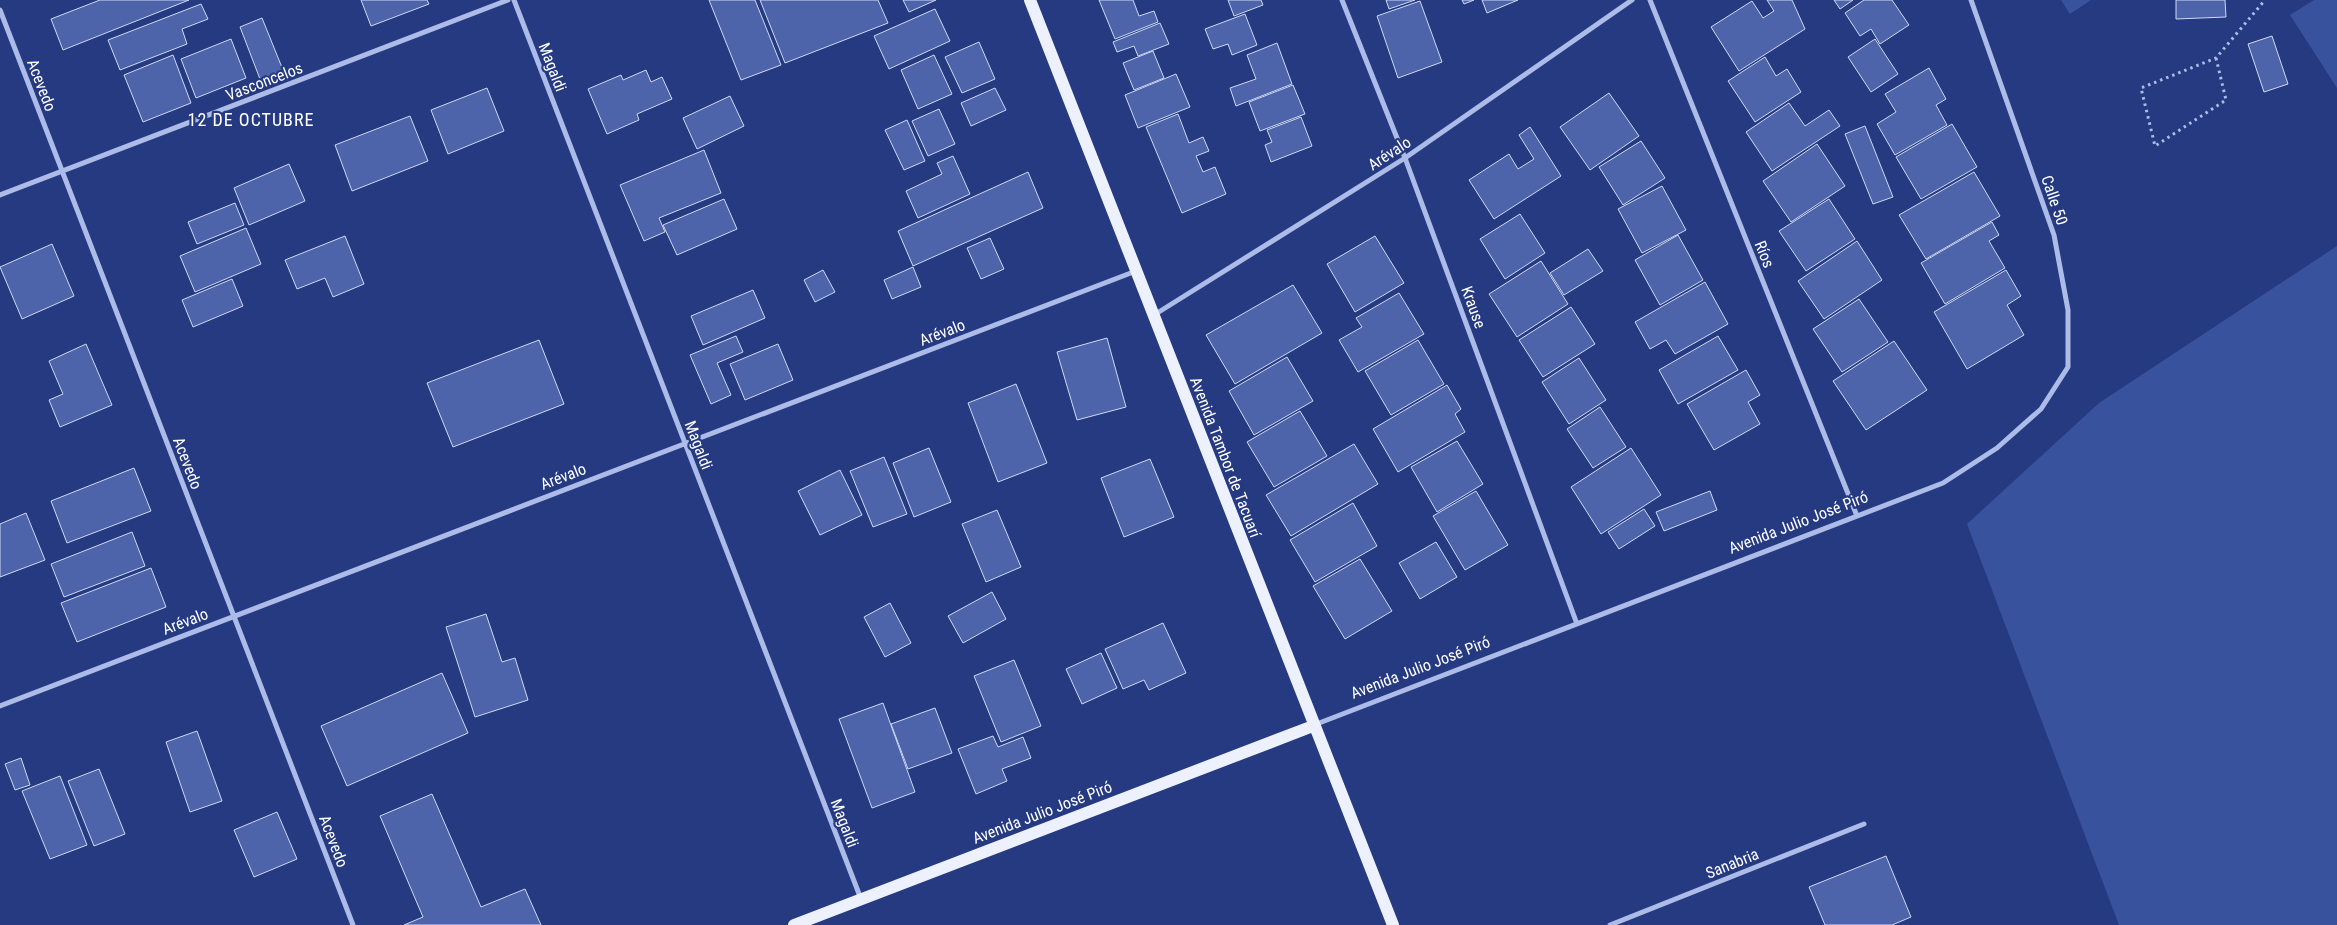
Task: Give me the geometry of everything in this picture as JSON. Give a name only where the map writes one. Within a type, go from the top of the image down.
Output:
[{"type":"main road","name":"Avenida Tambor de Tacuarí","points":[[1030,0],[1313,726],[1393,925]]},
{"type":"main road","name":"Avenida Julio José Piró","points":[[794,925],[1313,726]]},
{"type":"street","name":"Vasconcelos","points":[[0,195],[508,0]]},
{"type":"street","name":"Magaldi","points":[[514,0],[861,900]]},
{"type":"street","name":"Krause","points":[[1342,0],[1405,158],[1577,624]]},
{"type":"street","name":"Arévalo","points":[[1153,315],[1405,158],[1632,0]]},
{"type":"street","name":"Ríos","points":[[1650,0],[1857,516]]},
{"type":"street","name":"Calle 50","points":[[1971,0],[2054,235],[2068,310],[2068,367],[2040,409]]},
{"type":"street","name":"Acevedo","points":[[0,10],[353,925]]},
{"type":"street","name":"Arévalo","points":[[0,706],[1136,271]]},
{"type":"street","name":"Avenida Julio José Piró","points":[[1313,726],[1943,483],[1997,448],[2040,409]]},
{"type":"street","name":"Sanabria","points":[[1610,925],[1864,824]]},
{"type":"path","points":[[2216,58],[2226,100],[2155,146],[2141,88],[2216,58],[2265,0]]},
{"type":"shaded area","points":[[2061,0],[2091,0],[2070,14]]},
{"type":"shaded area","points":[[2314,0],[2337,0],[2337,88],[2290,15]]},
{"type":"shaded area","points":[[2337,246],[2337,925],[2119,925],[1967,524],[2099,403]]},
{"type":"building","points":[[100,0],[189,0],[63,50],[51,19]]},
{"type":"building","points":[[361,0],[427,0],[429,4],[371,26]]},
{"type":"building","points":[[709,0],[755,0],[781,65],[741,80]]},
{"type":"building","points":[[760,0],[878,0],[888,23],[785,63]]},
{"type":"building","points":[[903,0],[936,0],[909,12]]},
{"type":"building","points":[[1099,0],[1133,0],[1139,16],[1154,11],[1158,22],[1115,39]]},
{"type":"building","points":[[1228,0],[1261,0],[1263,5],[1234,16]]},
{"type":"building","points":[[1386,0],[1415,0],[1389,9]]},
{"type":"building","points":[[1462,0],[1474,0],[1464,4]]},
{"type":"building","points":[[1482,0],[1518,0],[1487,13]]},
{"type":"building","points":[[1767,0],[1792,0],[1805,29],[1739,71],[1711,27],[1752,1],[1763,18],[1774,11]]},
{"type":"building","points":[[1834,0],[1853,0],[1840,9]]},
{"type":"building","points":[[1864,0],[1892,0],[1909,25],[1880,44],[1871,29],[1860,36],[1845,13]]},
{"type":"building","points":[[2176,0],[2225,0],[2226,17],[2176,19]]},
{"type":"building","points":[[1420,1],[1442,62],[1398,78],[1377,16]]},
{"type":"building","points":[[201,4],[208,19],[182,29],[187,44],[120,70],[108,40]]},
{"type":"building","points":[[935,9],[950,41],[889,69],[874,36]]},
{"type":"building","points":[[1245,14],[1257,45],[1232,55],[1228,44],[1213,49],[1205,29]]},
{"type":"building","points":[[262,18],[283,70],[260,79],[240,27]]},
{"type":"building","points":[[1160,23],[1169,44],[1138,56],[1134,46],[1117,52],[1113,42]]},
{"type":"building","points":[[2272,36],[2288,84],[2264,92],[2248,44]]},
{"type":"building","points":[[231,39],[246,78],[196,98],[181,59]]},
{"type":"building","points":[[1875,39],[1898,74],[1871,92],[1848,57]]},
{"type":"building","points":[[979,42],[995,79],[962,93],[945,57]]},
{"type":"building","points":[[1277,43],[1292,84],[1236,106],[1230,88],[1256,79],[1247,55]]},
{"type":"building","points":[[1153,51],[1164,78],[1134,90],[1123,63]]},
{"type":"building","points":[[173,55],[191,103],[143,122],[124,75]]},
{"type":"building","points":[[934,55],[952,94],[918,109],[901,70]]},
{"type":"building","points":[[1765,57],[1776,76],[1787,69],[1801,92],[1755,122],[1728,81]]},
{"type":"building","points":[[1929,68],[1946,99],[1936,105],[1947,125],[1895,155],[1877,124],[1896,112],[1885,94]]},
{"type":"building","points":[[646,70],[651,82],[662,77],[672,99],[637,114],[639,120],[607,134],[588,89],[621,75],[623,80]]},
{"type":"building","points":[[1176,74],[1190,107],[1138,128],[1125,95]]},
{"type":"building","points":[[1293,85],[1305,114],[1260,131],[1249,102]]},
{"type":"building","points":[[487,88],[504,131],[448,154],[431,110]]},
{"type":"building","points":[[995,88],[1006,110],[971,126],[961,103]]},
{"type":"building","points":[[1609,93],[1639,136],[1590,170],[1560,127]]},
{"type":"building","points":[[730,96],[744,126],[697,149],[683,118]]},
{"type":"building","points":[[1789,103],[1805,126],[1829,110],[1840,126],[1772,171],[1746,132]]},
{"type":"building","points":[[939,109],[955,144],[928,156],[912,121]]},
{"type":"building","points":[[1178,114],[1189,143],[1203,137],[1209,151],[1196,156],[1203,172],[1215,167],[1226,194],[1182,213],[1146,127]]},
{"type":"building","points":[[410,116],[428,161],[352,191],[335,145]]},
{"type":"building","points":[[1301,117],[1312,146],[1271,162],[1265,145],[1272,142],[1267,130]]},
{"type":"building","points":[[907,120],[925,161],[904,170],[885,130]]},
{"type":"building","points":[[1952,124],[1977,167],[1921,199],[1896,157]]},
{"type":"building","points":[[1865,126],[1893,197],[1873,204],[1845,134]]},
{"type":"building","points":[[1530,127],[1561,176],[1494,219],[1469,180],[1509,154],[1518,169],[1534,159],[1519,135]]},
{"type":"building","points":[[1641,141],[1665,178],[1623,205],[1599,167]]},
{"type":"building","points":[[1817,144],[1845,186],[1791,222],[1763,181]]},
{"type":"building","points":[[704,150],[721,193],[659,218],[665,232],[644,241],[620,185]]},
{"type":"building","points":[[953,156],[970,194],[918,218],[906,191],[942,174],[937,163]]},
{"type":"building","points":[[289,164],[305,201],[249,225],[234,188]]},
{"type":"building","points":[[1028,172],[1043,208],[913,266],[898,231]]},
{"type":"building","points":[[1974,172],[2000,216],[1926,259],[1899,215]]},
{"type":"building","points":[[1662,186],[1686,230],[1642,253],[1618,209]]},
{"type":"building","points":[[724,199],[737,229],[677,255],[663,225]]},
{"type":"building","points":[[1829,199],[1855,239],[1806,271],[1779,231]]},
{"type":"building","points":[[235,203],[244,225],[197,244],[188,222]]},
{"type":"building","points":[[1520,214],[1545,253],[1505,279],[1480,239]]},
{"type":"building","points":[[1992,222],[1999,235],[1989,241],[2005,268],[1945,304],[1921,263]]},
{"type":"building","points":[[246,228],[261,264],[195,292],[180,256]]},
{"type":"building","points":[[1678,235],[1703,280],[1660,305],[1635,260]]},
{"type":"building","points":[[345,236],[364,284],[333,297],[325,278],[297,289],[285,260]]},
{"type":"building","points":[[1375,236],[1404,283],[1355,312],[1327,264]]},
{"type":"building","points":[[990,238],[1004,269],[981,279],[967,248]]},
{"type":"building","points":[[1857,241],[1882,280],[1824,319],[1798,281]]},
{"type":"building","points":[[52,244],[74,296],[22,319],[0,267]]},
{"type":"building","points":[[1588,249],[1603,271],[1564,295],[1550,273]]},
{"type":"building","points":[[1541,261],[1568,304],[1517,337],[1489,294]]},
{"type":"building","points":[[913,267],[921,287],[892,299],[884,280]]},
{"type":"building","points":[[823,270],[835,292],[815,302],[804,280]]},
{"type":"building","points":[[2006,270],[2021,296],[2007,305],[2024,335],[1967,369],[1934,312]]},
{"type":"building","points":[[232,279],[243,306],[193,327],[182,300]]},
{"type":"building","points":[[1705,282],[1728,324],[1675,354],[1666,340],[1650,349],[1635,322]]},
{"type":"building","points":[[1293,285],[1322,333],[1235,384],[1206,335]]},
{"type":"building","points":[[753,290],[765,318],[703,345],[691,316]]},
{"type":"building","points":[[1399,293],[1424,334],[1358,372],[1339,340],[1362,327],[1356,318]]},
{"type":"building","points":[[1859,299],[1888,342],[1842,372],[1813,329]]},
{"type":"building","points":[[1571,307],[1595,344],[1543,377],[1519,340]]},
{"type":"building","points":[[736,336],[743,352],[717,363],[731,395],[711,404],[690,355]]},
{"type":"building","points":[[1718,336],[1738,370],[1678,404],[1659,370]]},
{"type":"building","points":[[1107,338],[1126,407],[1077,420],[1057,352]]},
{"type":"building","points":[[539,340],[564,404],[453,447],[427,383]]},
{"type":"building","points":[[1418,340],[1444,384],[1391,415],[1365,371]]},
{"type":"building","points":[[1894,341],[1927,390],[1866,430],[1833,381]]},
{"type":"building","points":[[86,344],[112,405],[60,427],[49,400],[63,394],[49,361]]},
{"type":"building","points":[[778,344],[793,380],[745,400],[730,364]]},
{"type":"building","points":[[1287,357],[1313,401],[1254,435],[1229,391]]},
{"type":"building","points":[[1579,358],[1606,400],[1569,424],[1542,382]]},
{"type":"building","points":[[1746,370],[1760,395],[1748,402],[1760,424],[1714,450],[1687,404]]},
{"type":"building","points":[[1016,384],[1047,463],[998,482],[968,403]]},
{"type":"building","points":[[1447,385],[1461,409],[1455,414],[1465,432],[1398,472],[1373,429]]},
{"type":"building","points":[[1600,407],[1626,447],[1593,468],[1567,429]]},
{"type":"building","points":[[1300,411],[1327,456],[1274,487],[1247,442]]},
{"type":"building","points":[[1457,441],[1483,484],[1437,512],[1411,467]]},
{"type":"building","points":[[1354,444],[1378,484],[1291,536],[1266,495]]},
{"type":"building","points":[[929,448],[951,502],[914,517],[893,463]]},
{"type":"building","points":[[1631,448],[1661,495],[1601,534],[1571,487]]},
{"type":"building","points":[[884,457],[907,514],[873,527],[850,471]]},
{"type":"building","points":[[1150,459],[1174,517],[1124,537],[1101,478]]},
{"type":"building","points":[[134,468],[151,511],[67,543],[51,501]]},
{"type":"building","points":[[840,470],[862,515],[820,535],[798,491]]},
{"type":"building","points":[[1476,491],[1508,545],[1465,570],[1433,516]]},
{"type":"building","points":[[1710,491],[1717,510],[1664,531],[1656,512]]},
{"type":"building","points":[[1353,503],[1377,546],[1315,582],[1290,540]]},
{"type":"building","points":[[1644,509],[1655,526],[1619,549],[1608,532]]},
{"type":"building","points":[[997,510],[1021,567],[986,582],[962,524]]},
{"type":"building","points":[[26,513],[45,560],[0,577],[0,524]]},
{"type":"building","points":[[132,532],[145,566],[64,597],[51,564]]},
{"type":"building","points":[[1436,542],[1457,577],[1420,599],[1399,563]]},
{"type":"building","points":[[1360,559],[1392,611],[1345,639],[1313,586]]},
{"type":"building","points":[[151,568],[166,607],[77,642],[61,603]]},
{"type":"building","points":[[992,592],[1006,619],[963,643],[948,616]]},
{"type":"building","points":[[890,603],[911,643],[885,657],[864,617]]},
{"type":"building","points":[[486,614],[502,662],[515,658],[528,700],[475,717],[446,627]]},
{"type":"building","points":[[1163,623],[1186,673],[1149,690],[1144,680],[1123,689],[1105,649]]},
{"type":"building","points":[[1101,653],[1117,688],[1082,704],[1066,669]]},
{"type":"building","points":[[1014,660],[1041,726],[1001,742],[974,676]]},
{"type":"building","points":[[442,673],[468,733],[347,786],[321,726]]},
{"type":"building","points":[[883,703],[915,792],[872,808],[839,719]]},
{"type":"building","points":[[935,708],[952,753],[908,769],[891,724]]},
{"type":"building","points":[[197,731],[222,801],[190,812],[166,742]]},
{"type":"building","points":[[993,736],[998,747],[1023,737],[1031,758],[1002,769],[1007,781],[976,794],[958,749]]},
{"type":"building","points":[[21,758],[30,785],[15,790],[5,764]]},
{"type":"building","points":[[99,769],[125,834],[94,846],[68,781]]},
{"type":"building","points":[[60,776],[87,845],[50,859],[22,791]]},
{"type":"building","points":[[432,794],[481,907],[525,889],[541,925],[404,925],[423,917],[380,816]]},
{"type":"building","points":[[277,812],[297,859],[254,877],[234,830]]},
{"type":"building","points":[[1886,856],[1911,917],[1892,925],[1825,925],[1809,887]]},
{"type":"district","name":"12 DE OCTUBRE","points":[[251,120]]}]
